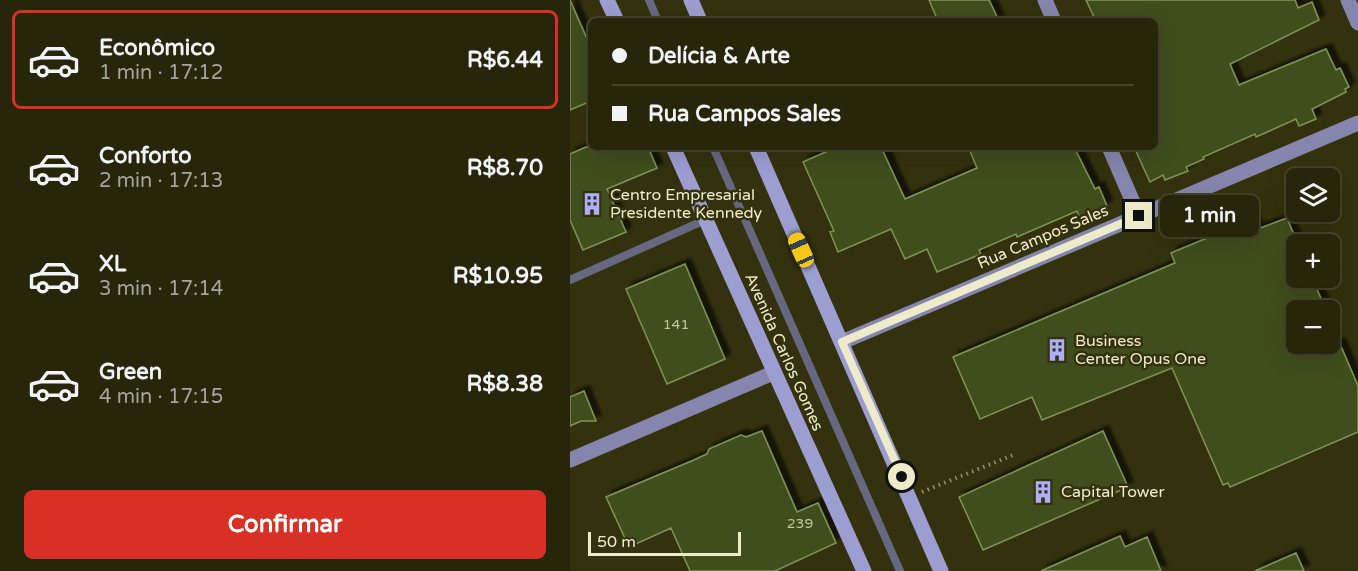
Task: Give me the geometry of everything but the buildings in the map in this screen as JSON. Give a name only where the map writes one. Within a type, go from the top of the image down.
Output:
[{"type":"main road","points":[[607,0],[616,18]]},
{"type":"main road","points":[[691,0],[699,18]]},
{"type":"main road","name":"Avenida Carlos Gomes","points":[[674,150],[864,571]]},
{"type":"main road","points":[[757,150],[941,571]]},
{"type":"street","points":[[1045,0],[1053,18]]},
{"type":"street","points":[[1348,0],[1358,23]]},
{"type":"street","name":"Rua Campos Sales","points":[[842,342],[1358,123]]},
{"type":"street","points":[[1110,150],[1139,216]]},
{"type":"street","points":[[570,460],[773,373]]},
{"type":"lane","points":[[649,0],[657,18]]},
{"type":"lane","points":[[714,150],[900,571]]},
{"type":"lane","points":[[570,280],[705,220]]},
{"type":"path","points":[[910,496],[1013,455]]},
{"type":"place","name":"Centro Empresarial Presidente Kennedy","points":[[592,204]]},
{"type":"place","name":"Business Center Opus One","points":[[1057,350]]},
{"type":"place","name":"Capital Tower","points":[[1043,492]]},
{"type":"route","points":[[902,477],[842,342],[1139,216]]}]
